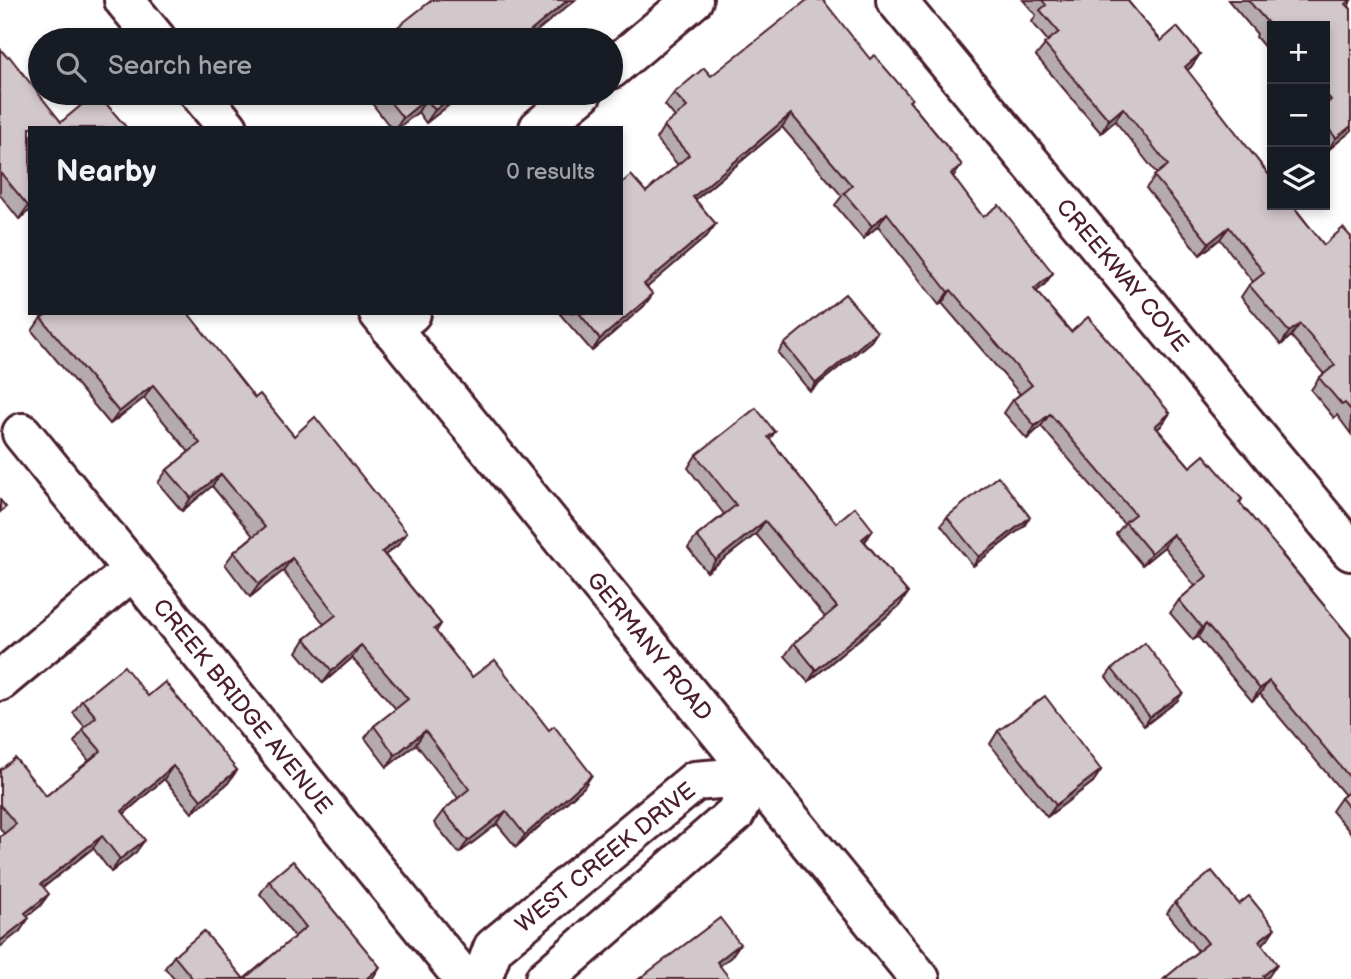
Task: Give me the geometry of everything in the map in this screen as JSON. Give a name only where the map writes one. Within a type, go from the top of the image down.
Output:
[{"type":"street","points":[[124,0],[147,28]]},
{"type":"street","points":[[623,59],[693,0]]},
{"type":"street","name":"CREEKWAY COVE","points":[[896,0],[1351,551]]},
{"type":"street","points":[[209,105],[226,126]]},
{"type":"street","name":"GERMANY ROAD","points":[[394,318],[755,776],[920,979]]},
{"type":"street","name":"CREEK BRIDGE AVENUE","points":[[22,433],[464,979]]},
{"type":"street","points":[[0,681],[133,570]]},
{"type":"street","points":[[545,979],[735,814],[755,776]]},
{"type":"street","name":"WEST CREEK DRIVE","points":[[482,979],[493,947],[695,781],[755,776]]},
{"type":"building","points":[[432,0],[568,0],[534,28],[396,28]]},
{"type":"building","points":[[807,0],[823,0],[870,59],[874,55],[912,99],[909,101],[962,165],[951,174],[983,217],[999,205],[1053,273],[1034,289],[1071,332],[1088,317],[1170,413],[1155,426],[1190,467],[1204,455],[1242,499],[1239,502],[1351,638],[1351,779],[1269,681],[1260,689],[1206,624],[1202,628],[1179,600],[1207,576],[1173,534],[1151,553],[1125,522],[1135,514],[1050,414],[1035,426],[1013,400],[1032,385],[951,290],[948,292],[887,213],[872,226],[844,193],[852,186],[791,114],[693,197],[716,224],[644,284],[653,294],[600,339],[581,315],[623,315],[623,182],[631,175],[646,192],[689,155],[664,126],[687,107],[674,93],[704,68],[711,76]]},
{"type":"building","points":[[1042,0],[1127,0],[1161,41],[1177,27],[1200,54],[1185,67],[1267,173],[1267,210],[1296,210],[1324,245],[1343,228],[1351,237],[1351,410],[1345,403],[1342,405],[1319,378],[1335,365],[1300,324],[1289,332],[1249,285],[1264,273],[1229,227],[1209,243],[1154,176],[1168,165],[1123,108],[1109,120],[1044,44],[1059,32],[1040,10],[1046,5]]},
{"type":"building","points":[[1248,0],[1351,0],[1346,4],[1351,9],[1351,126],[1336,138],[1330,130],[1330,21],[1267,22]]},
{"type":"building","points":[[0,49],[28,80],[28,105],[48,105],[61,122],[82,105],[107,105],[125,126],[28,126],[28,206],[0,172]]},
{"type":"building","points":[[393,105],[419,105],[403,118]]},
{"type":"building","points":[[845,294],[877,332],[816,383],[784,344]]},
{"type":"building","points":[[45,315],[190,315],[255,398],[260,394],[294,436],[315,417],[407,533],[382,552],[441,624],[434,629],[472,677],[495,660],[549,730],[554,726],[592,775],[525,835],[506,811],[468,841],[443,811],[469,789],[425,731],[395,755],[374,726],[408,699],[361,645],[332,671],[305,639],[336,615],[292,558],[259,584],[234,552],[265,527],[221,474],[191,498],[167,470],[200,443],[153,385],[119,412],[41,318]]},
{"type":"building","points":[[756,408],[775,432],[768,437],[836,523],[855,507],[873,530],[862,539],[908,593],[816,670],[794,643],[837,607],[765,521],[716,560],[697,536],[736,505],[696,455]]},
{"type":"building","points":[[998,476],[1030,517],[979,557],[947,517]]},
{"type":"building","points":[[0,500],[6,507],[0,512]]},
{"type":"building","points":[[1145,643],[1183,693],[1150,717],[1112,669]]},
{"type":"building","points":[[124,666],[148,696],[165,682],[237,770],[201,800],[173,766],[122,811],[145,840],[120,859],[102,836],[41,884],[49,894],[25,913],[29,918],[0,941],[0,837],[16,824],[0,805],[0,770],[15,758],[46,796],[101,751],[82,729],[96,717],[82,700]]},
{"type":"building","points":[[1045,696],[1101,770],[1056,805],[998,731]]},
{"type":"building","points":[[1351,790],[1351,810],[1341,798]]},
{"type":"building","points":[[293,861],[380,967],[366,979],[244,979],[306,927],[269,881]]},
{"type":"building","points":[[1212,871],[1239,904],[1249,896],[1275,928],[1259,941],[1277,964],[1263,976],[1266,979],[1165,978],[1208,943],[1175,902]]},
{"type":"building","points":[[720,918],[740,944],[717,962],[730,979],[639,979]]},
{"type":"building","points":[[204,931],[244,979],[193,979],[174,956]]}]
